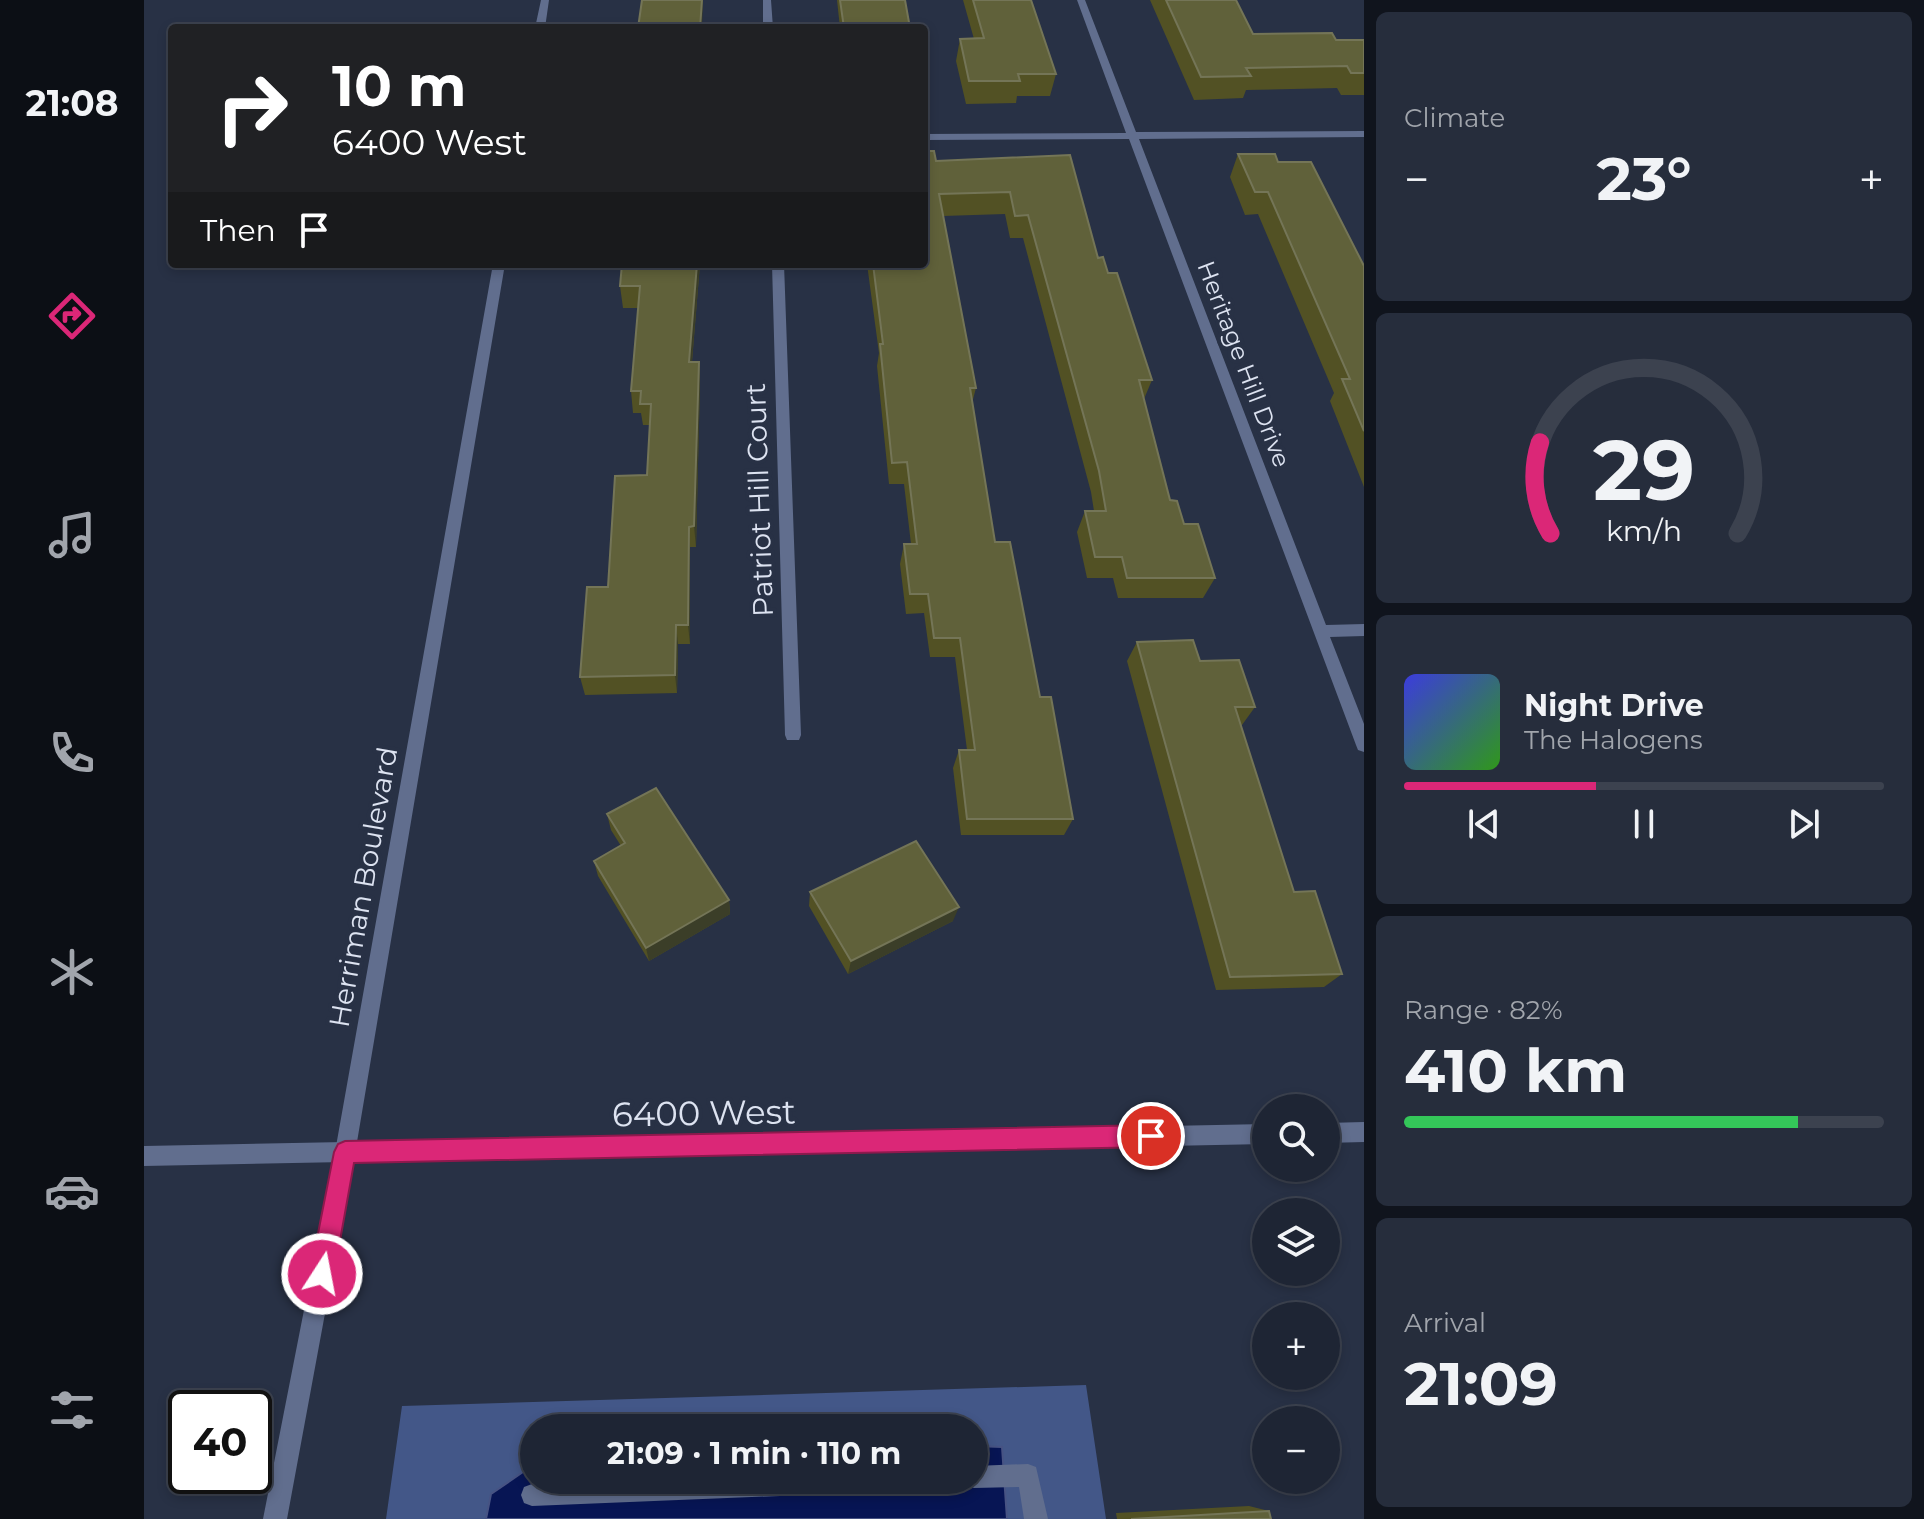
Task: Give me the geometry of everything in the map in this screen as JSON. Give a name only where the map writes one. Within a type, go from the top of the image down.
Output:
[{"type":"street","points":[[541,24],[545,0]]},
{"type":"street","points":[[767,0],[768,24]]},
{"type":"street","name":"Heritage Hill Drive","points":[[1081,0],[1364,745]]},
{"type":"street","points":[[928,137],[1364,134]]},
{"type":"street","name":"Herriman Boulevard","points":[[275,1519],[345,1152],[498,268]]},
{"type":"street","name":"Patriot Hill Court","points":[[778,268],[793,735]]},
{"type":"street","points":[[1323,631],[1364,630]]},
{"type":"street","points":[[1340,1133],[1364,1132]]},
{"type":"street","name":"6400 West","points":[[144,1156],[1252,1134]]},
{"type":"street","points":[[988,1476],[1028,1475],[1036,1519]]},
{"type":"street","points":[[532,1495],[557,1494]]},
{"type":"shaded area","points":[[1086,1385],[1106,1519],[386,1519],[402,1406]]},
{"type":"shaded area","points":[[988,1446],[1002,1447],[1007,1519],[486,1519],[491,1494],[520,1474],[520,1494],[988,1494]]},
{"type":"building","points":[[642,0],[702,0],[700,24],[639,24]]},
{"type":"building","points":[[840,0],[905,0],[909,24],[843,24]]},
{"type":"building","points":[[973,0],[1031,0],[1056,74],[1018,74],[1020,81],[969,81],[960,39],[984,38]]},
{"type":"building","points":[[1166,0],[1236,0],[1253,34],[1332,33],[1336,40],[1364,40],[1364,73],[1351,73],[1347,66],[1246,68],[1251,76],[1201,77]]},
{"type":"building","points":[[928,151],[934,151],[936,161],[1070,155],[1098,258],[1103,257],[1108,273],[1117,273],[1152,380],[1139,380],[1170,500],[1177,501],[1184,524],[1198,524],[1215,578],[1127,578],[1122,557],[1095,557],[1085,511],[1106,511],[1099,471],[1028,215],[1015,216],[1010,192],[939,194],[976,388],[970,388],[995,542],[1010,542],[1040,697],[1051,697],[1073,819],[967,819],[959,750],[975,750],[960,638],[934,638],[928,594],[910,594],[904,544],[917,544],[907,462],[892,463],[880,344],[883,344],[874,268],[928,268]]},
{"type":"building","points":[[1238,154],[1275,154],[1278,162],[1311,162],[1364,266],[1364,431],[1342,379],[1350,379],[1268,192],[1255,192]]},
{"type":"building","points":[[622,268],[697,268],[689,362],[699,362],[694,526],[689,527],[688,625],[676,625],[675,675],[580,677],[587,587],[608,587],[615,476],[647,475],[651,404],[640,404],[641,391],[631,391],[640,286],[620,286]]},
{"type":"building","points":[[1193,640],[1200,661],[1239,660],[1255,707],[1235,707],[1294,892],[1315,891],[1342,974],[1230,977],[1137,642]]},
{"type":"building","points":[[656,788],[729,900],[646,948],[594,861],[625,843],[607,814]]},
{"type":"building","points":[[916,841],[959,907],[851,961],[810,892]]},
{"type":"building","points":[[1269,1511],[1271,1519],[1131,1519]]},
{"type":"route","points":[[322,1274],[345,1152],[1151,1136]]}]
